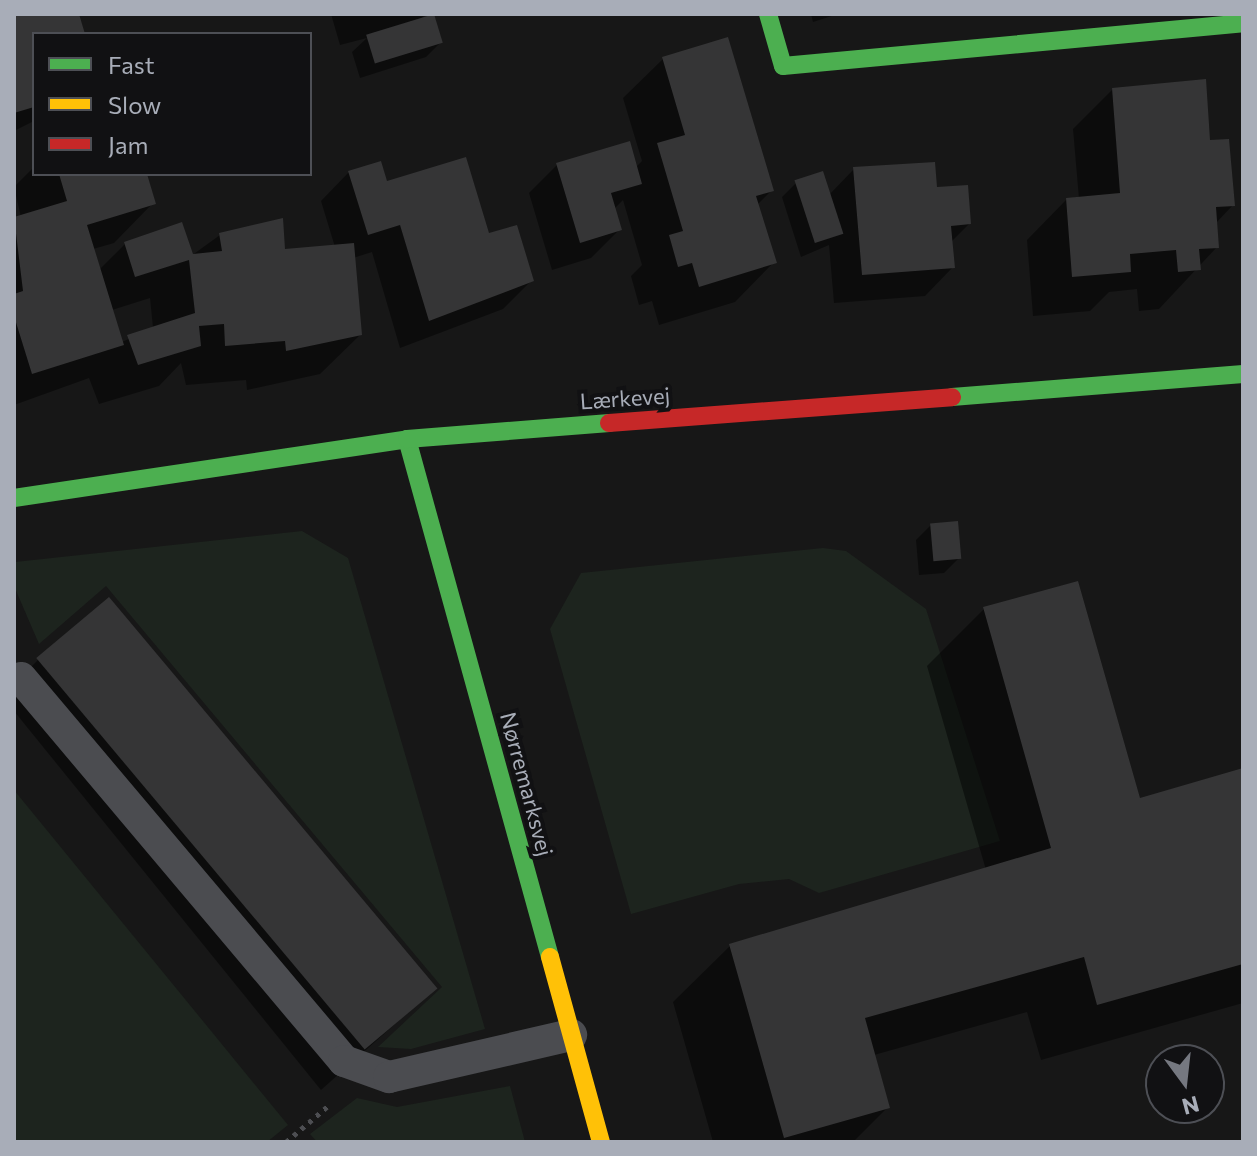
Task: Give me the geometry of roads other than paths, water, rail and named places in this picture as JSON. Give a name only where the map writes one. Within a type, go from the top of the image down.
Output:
[{"type":"street","points":[[768,14],[783,66],[1243,23]]},
{"type":"street","name":"Lærkevej","points":[[14,498],[407,439],[1243,374]]},
{"type":"street","name":"Nørremarksvej","points":[[407,439],[601,1142]]},
{"type":"lane","points":[[21,678],[344,1061],[389,1077],[571,1035]]}]
